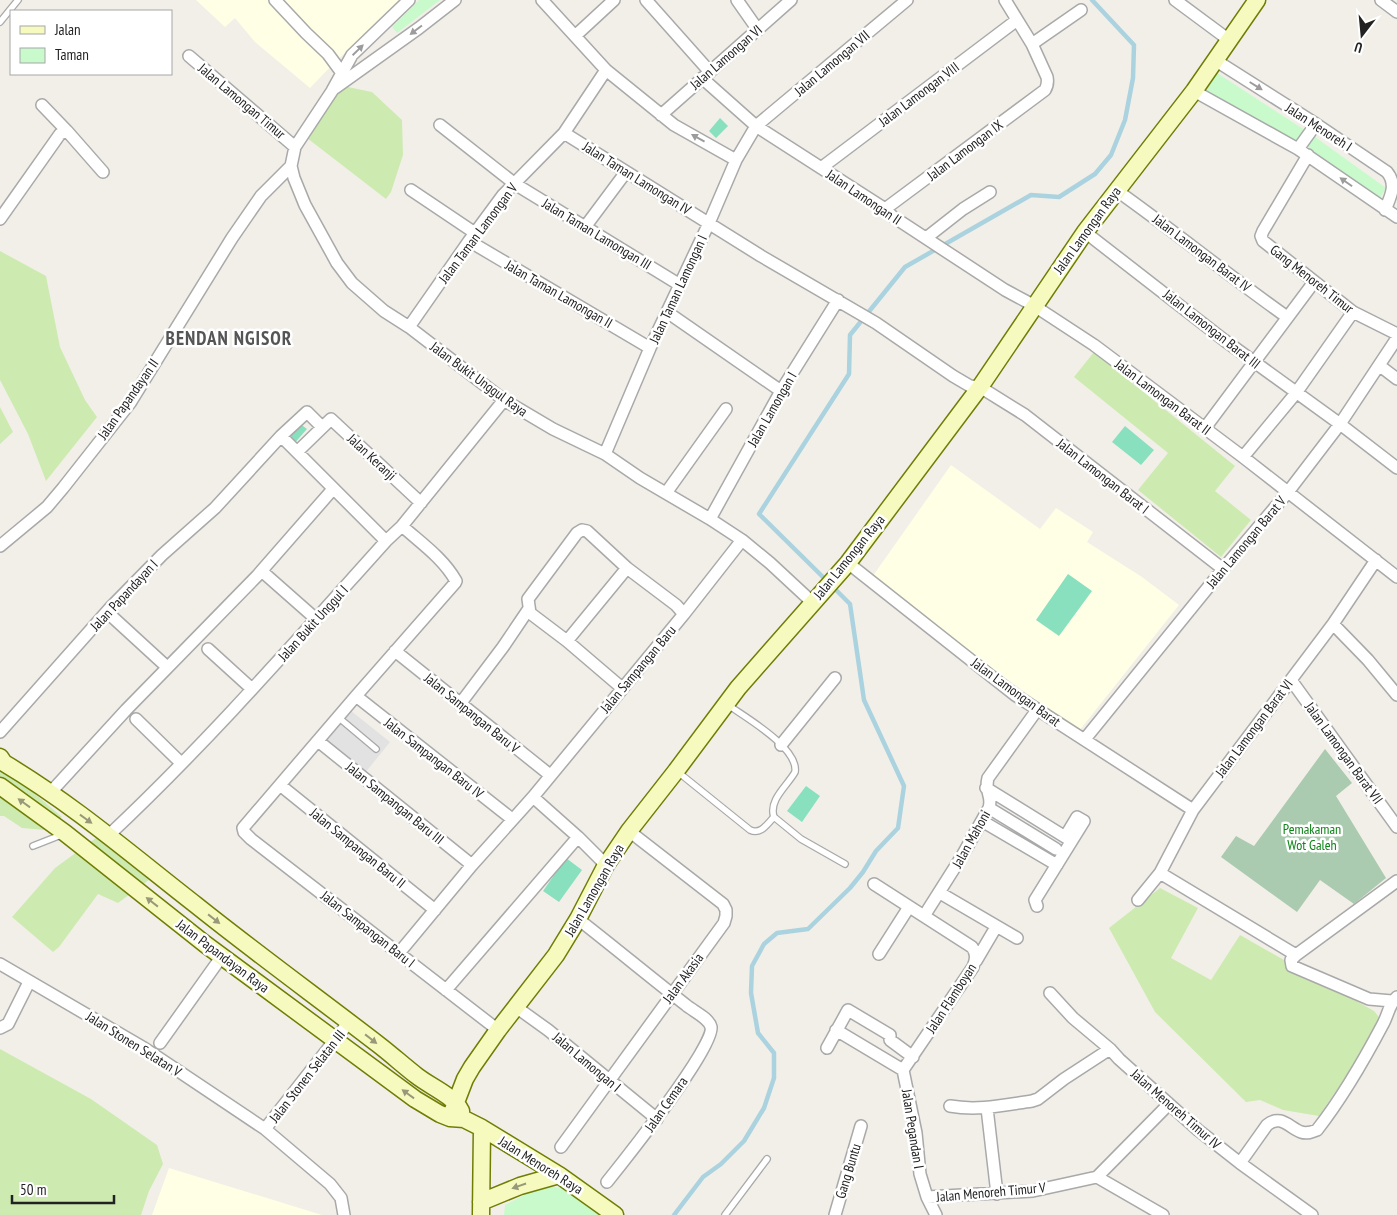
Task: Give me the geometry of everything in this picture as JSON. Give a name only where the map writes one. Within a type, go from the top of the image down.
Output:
[{"type":"main road","name":"Jalan Lamongan Raya","points":[[457,1114],[465,1080],[498,1030],[556,955],[578,919],[606,865],[628,831],[726,704],[846,564],[980,387],[1085,232],[1194,90],[1257,0]]},
{"type":"main road","name":"Jalan Papandayan Raya","points":[[0,757],[4,763],[109,835],[287,977],[349,1022],[416,1076],[457,1114]]},
{"type":"main road","name":"Jalan Papandayan Raya","points":[[0,786],[65,833],[222,956],[415,1098],[457,1114]]},
{"type":"main road","points":[[272,993],[287,977]]},
{"type":"main road","name":"Jalan Menoreh Raya","points":[[457,1114],[559,1176],[615,1215]]},
{"type":"main road","points":[[481,1209],[482,1128]]},
{"type":"main road","points":[[481,1209],[520,1186],[559,1176]]},
{"type":"street","points":[[275,0],[328,54],[342,73]]},
{"type":"street","points":[[295,147],[332,91],[352,55],[409,0]]},
{"type":"street","points":[[332,91],[455,0]]},
{"type":"street","points":[[542,0],[606,70],[674,125],[736,160]]},
{"type":"street","points":[[575,36],[614,0]]},
{"type":"street","name":"Jalan Lamongan II","points":[[646,0],[706,75],[756,126],[885,209],[892,216],[1004,290],[1034,306]]},
{"type":"street","points":[[737,0],[758,30]]},
{"type":"street","name":"Jalan Lamongan VI","points":[[661,115],[790,0]]},
{"type":"street","name":"Jalan Lamongan VII","points":[[756,126],[907,0]]},
{"type":"street","points":[[1005,0],[1032,44],[1081,10]]},
{"type":"street","points":[[1175,0],[1229,40]]},
{"type":"street","points":[[1381,0],[1397,12]]},
{"type":"street","name":"Jalan Lamongan VIII","points":[[821,168],[1017,20]]},
{"type":"street","name":"Jalan Lamongan IX","points":[[885,209],[1045,90],[1048,83],[1047,77],[1032,44]]},
{"type":"street","name":"Jalan Lamongan Timur","points":[[189,56],[295,147]]},
{"type":"street","name":"Jalan Menoreh I","points":[[1215,60],[1316,124],[1392,177],[1394,183],[1393,192],[1386,210]]},
{"type":"street","name":"Jalan Taman Lamongan V","points":[[409,328],[503,195],[564,133],[606,70]]},
{"type":"street","points":[[1194,90],[1308,155],[1397,217]]},
{"type":"street","points":[[42,105],[103,172]]},
{"type":"street","points":[[1298,149],[1316,124]]},
{"type":"street","name":"Jalan Taman Lamongan III","points":[[440,125],[514,184],[680,285]]},
{"type":"street","name":"Jalan Taman Lamongan I","points":[[605,454],[650,348],[709,223],[736,160],[756,126]]},
{"type":"street","points":[[0,219],[60,134],[67,131]]},
{"type":"street","name":"Jalan Taman Lamongan IV","points":[[564,133],[709,223]]},
{"type":"street","name":"Jalan Bukit Unggul Raya","points":[[295,147],[292,166],[294,178],[305,205],[336,263],[352,283],[368,298],[504,400],[553,429],[605,454],[742,540],[814,600]]},
{"type":"street","name":"Gang Menoreh Timur","points":[[1308,155],[1261,236],[1263,241],[1353,312],[1397,336]]},
{"type":"street","name":"Jalan Papandayan II","points":[[0,546],[47,507],[130,403],[232,238],[261,196],[292,166]]},
{"type":"street","points":[[586,227],[626,172]]},
{"type":"street","name":"Jalan Taman Lamongan II","points":[[411,190],[472,237],[650,348]]},
{"type":"street","name":"Jalan Lamongan Barat IV","points":[[1116,190],[1161,221],[1216,265],[1288,317]]},
{"type":"street","points":[[926,238],[963,209],[990,192]]},
{"type":"street","points":[[709,223],[761,256],[876,323],[953,376],[970,386],[980,387]]},
{"type":"street","name":"Jalan Lamongan Barat III","points":[[1085,232],[1254,362],[1397,468]]},
{"type":"street","points":[[1205,428],[1314,282]]},
{"type":"street","name":"Jalan Lamongan I","points":[[710,519],[782,391],[838,300]]},
{"type":"street","name":"Jalan Lamongan Barat II","points":[[1034,306],[1094,345],[1243,456],[1397,577]]},
{"type":"street","points":[[667,312],[782,391]]},
{"type":"street","points":[[1243,456],[1296,393],[1353,312]]},
{"type":"street","name":"Jalan Lamongan Barat V","points":[[1085,739],[1288,492],[1340,424],[1380,366],[1397,336]]},
{"type":"street","points":[[1380,366],[1397,379]]},
{"type":"street","name":"Jalan Lamongan Barat I","points":[[980,387],[1025,416],[1224,569]]},
{"type":"street","name":"Jalan Bukit Unggul I","points":[[109,835],[252,689],[386,541],[402,526],[504,400]]},
{"type":"street","points":[[666,493],[726,409]]},
{"type":"street","points":[[297,452],[322,427],[307,412],[281,436],[333,489],[386,541]]},
{"type":"street","name":"Jalan Keranji","points":[[322,427],[331,419],[422,502]]},
{"type":"street","name":"Jalan Papandayan I","points":[[0,732],[107,612],[162,554],[215,508],[281,436]]},
{"type":"street","points":[[50,793],[143,693],[257,576],[333,489]]},
{"type":"street","points":[[280,786],[456,580],[440,559],[402,526]]},
{"type":"street","points":[[460,704],[528,610],[528,599],[577,533],[582,530],[587,530],[627,568],[676,605],[684,614]]},
{"type":"street","name":"Jalan Sampangan Baru","points":[[399,953],[472,865],[533,797],[684,614],[742,540]]},
{"type":"street","name":"Jalan Lamongan Barat VI","points":[[1138,900],[1160,873],[1193,810],[1333,624],[1376,560]]},
{"type":"street","name":"Jalan Lamongan Barat","points":[[846,564],[1015,695],[1193,810]]},
{"type":"street","points":[[567,641],[627,568]]},
{"type":"street","points":[[264,574],[316,619]]},
{"type":"street","points":[[528,610],[622,688]]},
{"type":"street","points":[[107,612],[168,667]]},
{"type":"street","points":[[1333,624],[1368,660],[1397,695]]},
{"type":"street","points":[[208,649],[252,689]]},
{"type":"street","name":"Jalan Sampangan Baru V","points":[[394,651],[550,775]]},
{"type":"street","points":[[782,745],[835,678]]},
{"type":"street","name":"Jalan Lamongan Barat VII","points":[[1290,680],[1397,827]]},
{"type":"street","name":"Jalan Sampangan Baru IV","points":[[356,696],[512,819]]},
{"type":"street","name":"Jalan Mahoni","points":[[924,916],[940,893],[991,802],[986,788],[988,778],[1037,710]]},
{"type":"street","points":[[136,718],[181,763]]},
{"type":"street","name":"Jalan Sampangan Baru III","points":[[318,740],[472,865]]},
{"type":"street","name":"Jalan Sampangan Baru I","points":[[280,786],[245,824],[244,832],[498,1030]]},
{"type":"street","name":"Jalan Sampangan Baru II","points":[[280,786],[435,910]]},
{"type":"street","points":[[986,788],[1068,839],[1057,866],[1035,900],[1037,906]]},
{"type":"street","points":[[533,797],[606,865]]},
{"type":"street","points":[[988,808],[1056,849]]},
{"type":"street","points":[[982,820],[1057,866]]},
{"type":"street","name":"Jalan Akasia","points":[[561,1147],[724,923],[726,916],[723,904],[628,831]]},
{"type":"street","points":[[446,990],[578,837]]},
{"type":"street","points":[[1160,873],[1296,955]]},
{"type":"street","points":[[1240,1164],[1271,1121],[1281,1120],[1302,1132],[1309,1133],[1317,1130],[1384,1022],[1394,999],[1369,999],[1292,966],[1292,960],[1296,955],[1397,881]]},
{"type":"street","name":"Jalan Flamboyan","points":[[874,884],[972,947],[976,952],[976,961],[903,1070]]},
{"type":"street","points":[[940,893],[1017,938]]},
{"type":"street","points":[[879,954],[909,907]]},
{"type":"street","points":[[578,919],[672,993]]},
{"type":"street","points":[[976,961],[996,927]]},
{"type":"street","points":[[160,1043],[222,956]]},
{"type":"street","name":"Jalan Stonen Selatan V","points":[[0,964],[144,1048],[265,1128]]},
{"type":"street","points":[[0,1028],[8,1024],[30,982]]},
{"type":"street","name":"Jalan Cemara","points":[[608,1182],[657,1119],[710,1037],[712,1030],[708,1022],[672,993]]},
{"type":"street","name":"Jalan Menoreh Timur IV","points":[[1050,993],[1073,1018],[1110,1049],[1198,1130],[1240,1164],[1312,1215]]},
{"type":"street","name":"Jalan Lamongan I","points":[[516,1007],[548,1030],[657,1119]]},
{"type":"street","points":[[827,1048],[848,1010],[890,1035],[890,1040],[913,1057]]},
{"type":"street","name":"Jalan Stonen Selatan III","points":[[344,1215],[341,1198],[330,1184],[265,1128],[349,1022]]},
{"type":"street","points":[[836,1030],[903,1070]]},
{"type":"street","points":[[950,1106],[987,1108],[1032,1102],[1110,1049]]},
{"type":"street","name":"Jalan Pegandan I","points":[[903,1070],[916,1133],[920,1174],[927,1197],[936,1215]]},
{"type":"street","points":[[1163,1215],[1097,1177],[1169,1104]]},
{"type":"street","points":[[987,1108],[997,1194]]},
{"type":"street","name":"Gang Buntu","points":[[834,1215],[861,1126]]},
{"type":"street","name":"Jalan Menoreh Timur V","points":[[927,1197],[1033,1191],[1097,1177]]},
{"type":"lane","points":[[0,22],[18,0]]},
{"type":"lane","points":[[726,704],[760,727],[782,745],[794,760],[796,768],[793,776],[774,803],[772,812],[774,817],[801,839],[845,864]]},
{"type":"lane","points":[[338,717],[376,749]]},
{"type":"lane","points":[[676,771],[750,830],[761,831],[774,817]]},
{"type":"lane","points":[[33,846],[65,833]]},
{"type":"lane","points":[[727,1214],[767,1159]]},
{"type":"shaded area","points":[[196,0],[403,0],[334,63],[310,88],[255,42],[235,18],[225,27]]},
{"type":"shaded area","points":[[951,465],[1040,529],[1056,508],[1093,532],[1087,542],[1142,577],[1179,605],[1079,731],[870,580]]},
{"type":"shaded area","points":[[351,711],[390,742],[364,774],[325,743]]},
{"type":"shaded area","points":[[169,1168],[322,1215],[152,1215]]},
{"type":"green space","points":[[419,0],[440,0],[397,33],[392,27]]},
{"type":"green space","points":[[1217,73],[1311,134],[1386,188],[1379,200],[1202,93]]},
{"type":"green space","points":[[343,86],[372,92],[402,120],[403,155],[391,192],[386,199],[307,138]]},
{"type":"green space","points":[[720,118],[728,126],[716,138],[709,131]]},
{"type":"green space","points":[[0,251],[46,276],[60,347],[85,400],[97,417],[46,481],[28,434],[0,380]]},
{"type":"green space","points":[[1094,352],[1235,466],[1215,491],[1251,520],[1221,557],[1138,490],[1168,453],[1074,377]]},
{"type":"green space","points":[[0,407],[13,432],[0,444]]},
{"type":"green space","points":[[299,423],[307,429],[292,446],[283,437]]},
{"type":"green space","points":[[1125,426],[1154,450],[1141,465],[1112,442]]},
{"type":"green space","points":[[1068,574],[1092,591],[1059,636],[1036,620]]},
{"type":"green space","name":"Pemakaman Wot Galeh","points":[[1325,749],[1352,783],[1336,796],[1386,878],[1354,904],[1320,880],[1297,912],[1221,857],[1236,836],[1254,846]]},
{"type":"green space","points":[[0,764],[62,817],[45,830],[22,828],[4,816],[0,816]]},
{"type":"green space","points":[[806,786],[820,796],[802,822],[787,811]]},
{"type":"green space","points":[[96,838],[149,880],[118,903],[98,894],[59,947],[53,952],[12,917],[55,868]]},
{"type":"green space","points":[[566,858],[582,870],[559,902],[543,891]]},
{"type":"green space","points":[[1160,888],[1198,908],[1171,958],[1211,980],[1240,935],[1374,1011],[1383,1022],[1319,1116],[1283,1110],[1260,1100],[1246,1102],[1155,1012],[1109,928]]},
{"type":"green space","points":[[0,1049],[91,1099],[157,1145],[163,1164],[149,1191],[141,1215],[0,1215]]},
{"type":"green space","points":[[547,1186],[569,1189],[606,1215],[504,1215],[505,1205]]},
{"type":"waterway","points":[[827,581],[759,514],[849,374],[850,335],[905,267],[1031,195],[1059,197],[1095,174],[1111,155],[1125,120],[1133,78],[1134,45],[1092,0]]},
{"type":"waterway","points":[[674,1215],[703,1177],[721,1164],[744,1141],[764,1108],[774,1078],[774,1053],[758,1033],[751,993],[752,966],[764,944],[777,933],[808,929],[850,888],[876,851],[898,828],[904,786],[864,700],[850,604],[833,587]]},
{"type":"district","name":"BENDAN NGISOR","points":[[229,338]]}]
